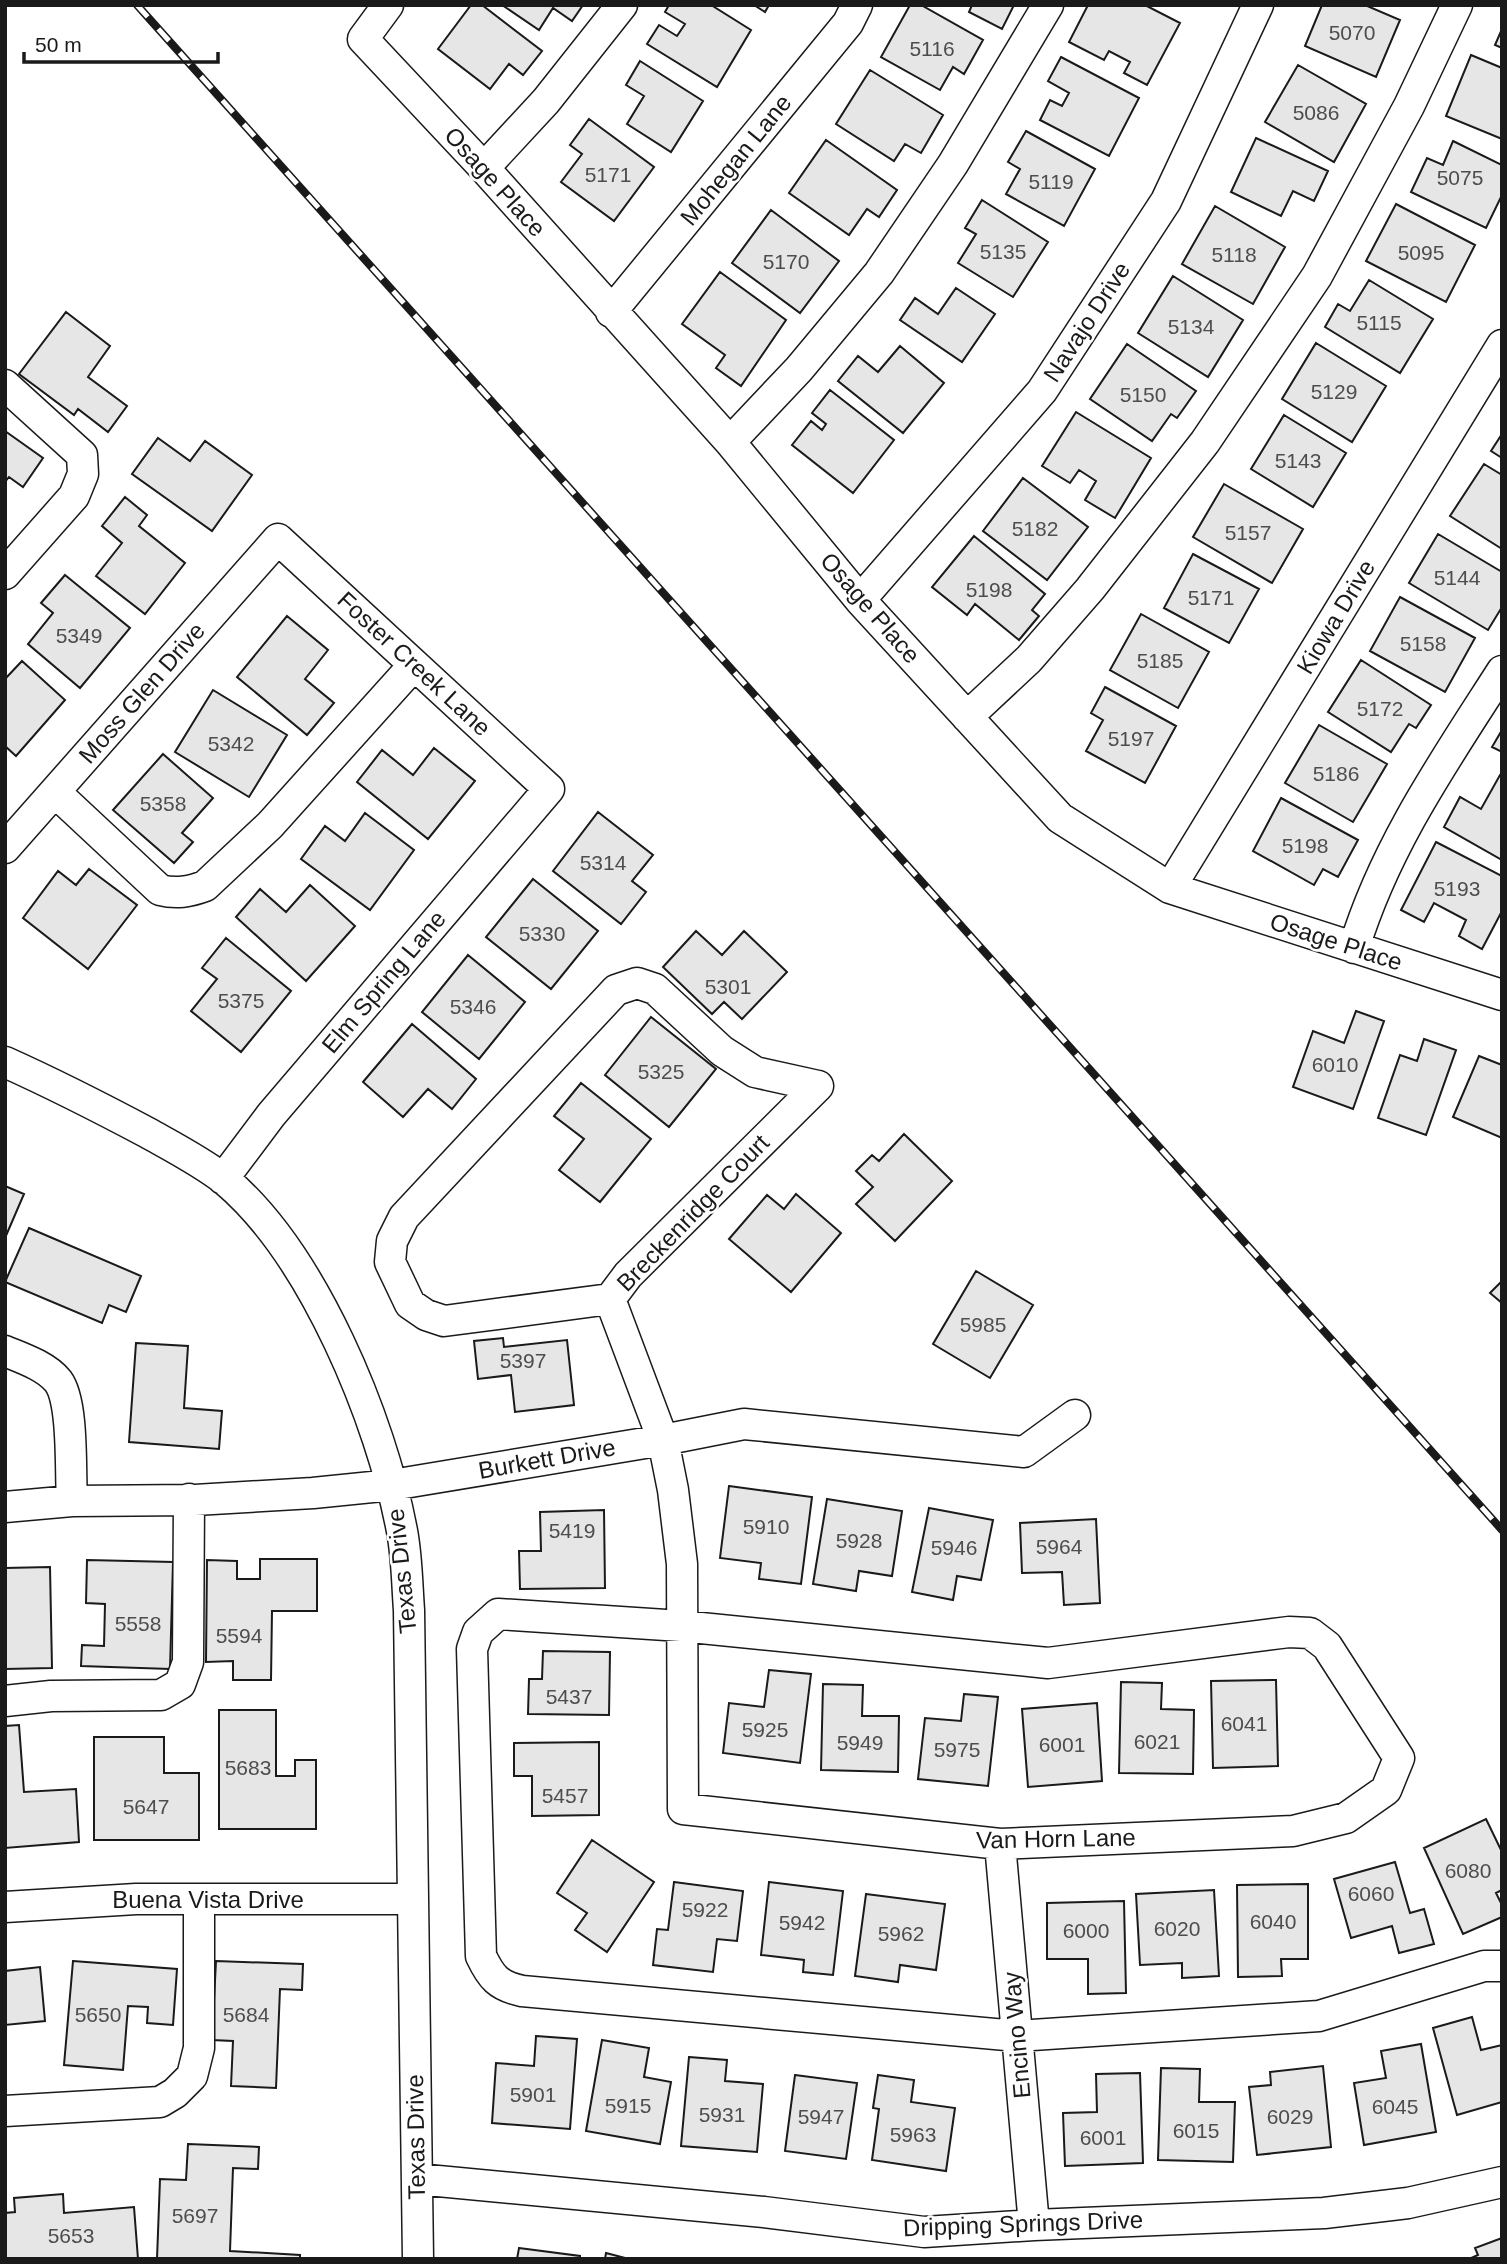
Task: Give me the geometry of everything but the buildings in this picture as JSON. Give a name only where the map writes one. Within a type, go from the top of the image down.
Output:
[{"type":"street","name":"Osage Place","points":[[388,5],[363,39],[484,168],[730,442],[860,600],[1060,818],[1170,888],[1502,996]]},
{"type":"street","points":[[484,168],[546,101],[622,5]]},
{"type":"street","name":"Mohegan Lane","points":[[611,312],[848,23],[857,5]]},
{"type":"street","points":[[730,442],[799,369],[879,272],[953,164],[1048,5]]},
{"type":"street","name":"Navajo Drive","points":[[860,600],[1042,391],[1166,201],[1258,5]]},
{"type":"street","points":[[967,717],[1038,649],[1099,578],[1205,442],[1317,276],[1409,106],[1457,5]]},
{"type":"street","name":"Kiowa Drive","points":[[1170,888],[1502,345]]},
{"type":"street","points":[[5,385],[82,455],[83,474],[74,496],[5,573]]},
{"type":"street","name":"Foster Creek Lane","points":[[278,539],[549,789]]},
{"type":"street","name":"Moss Glen Drive","points":[[5,848],[278,539]]},
{"type":"street","points":[[55,792],[160,890],[192,891],[205,886],[270,825],[414,665]]},
{"type":"street","points":[[1354,948],[1364,915],[1412,812],[1502,671]]},
{"type":"street","name":"Elm Spring Lane","points":[[223,1179],[271,1115],[549,789]]},
{"type":"street","name":"Breckenridge Court","points":[[638,983],[655,989],[722,1051],[755,1072],[818,1086],[628,1275],[610,1299],[444,1321],[426,1315],[410,1304],[390,1262],[392,1241],[404,1217],[617,990],[638,983]]},
{"type":"street","name":"Texas Drive","points":[[5,1062],[168,1144],[223,1179],[255,1208],[303,1274],[340,1345],[371,1416],[403,1533],[409,1610],[418,2259]]},
{"type":"street","name":"Breckenridge Court","points":[[610,1299],[663,1440],[673,1490],[682,1564],[682,1809]]},
{"type":"street","points":[[5,1351],[36,1365],[57,1380],[67,1400],[72,1501]]},
{"type":"street","name":"Burkett Drive","points":[[5,1507],[72,1501],[189,1500],[313,1493],[392,1485],[663,1440],[744,1423],[1024,1452],[1075,1415]]},
{"type":"street","points":[[5,1701],[51,1696],[161,1695],[180,1684],[188,1662],[189,1500]]},
{"type":"street","points":[[681,1626],[498,1614],[478,1632],[472,1649],[481,1956],[489,1974],[506,1988],[1017,2036],[1318,2016],[1484,1966],[1502,1966]]},
{"type":"street","name":"Van Horn Lane","points":[[681,1626],[1048,1663],[1289,1632],[1310,1633],[1327,1646],[1399,1758],[1386,1790],[1346,1818],[1293,1831],[1000,1844],[682,1809]]},
{"type":"street","name":"Encino Way","points":[[1000,1844],[1034,2225]]},
{"type":"street","points":[[5,2111],[160,2102],[175,2093],[192,2076],[199,2048],[199,1899]]},
{"type":"street","name":"Buena Vista Drive","points":[[5,1907],[199,1899],[411,1899]]},
{"type":"street","name":"Dripping Springs Drive","points":[[417,2179],[764,2212],[924,2232],[1324,2213],[1408,2203],[1502,2182]]},
{"type":"railway","points":[[137,5],[1502,1530]]}]
